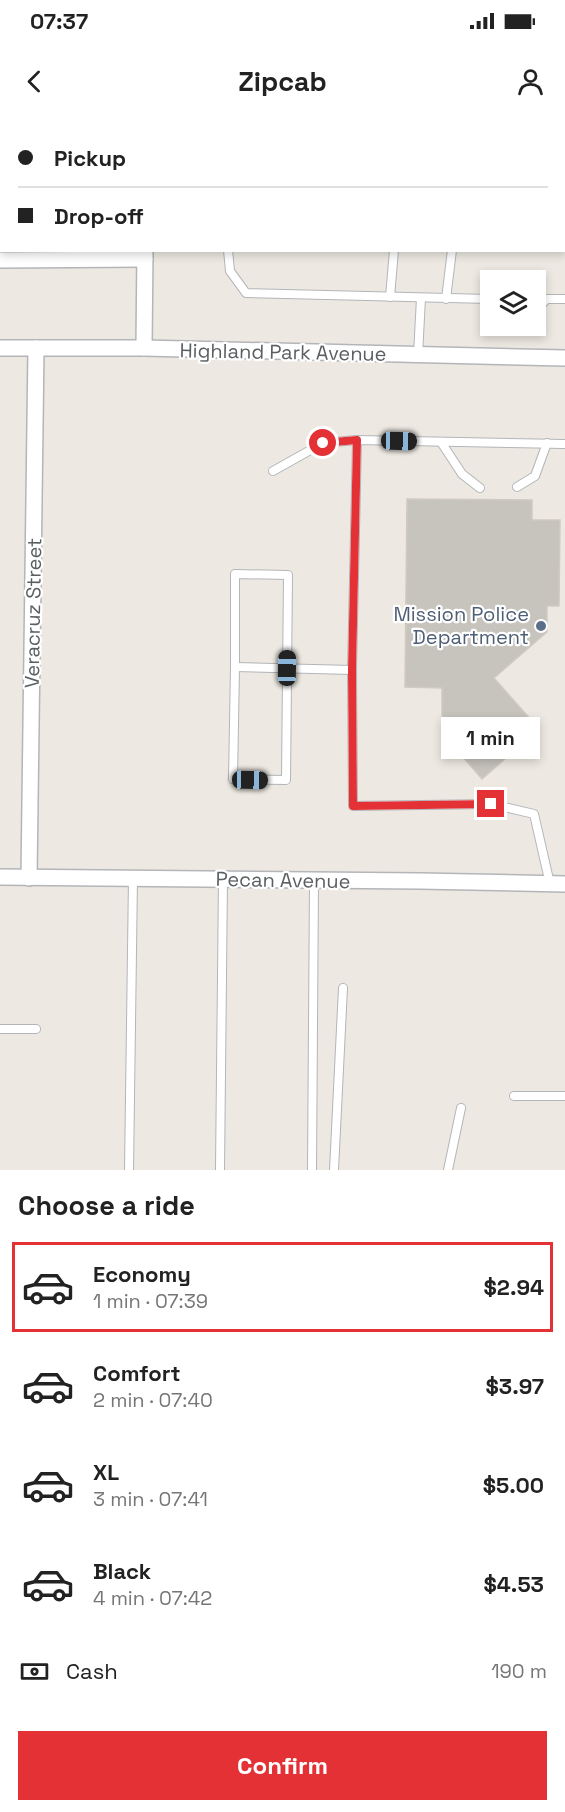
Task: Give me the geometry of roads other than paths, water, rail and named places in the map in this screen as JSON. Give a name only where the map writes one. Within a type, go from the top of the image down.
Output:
[{"type":"street","points":[[0,260],[145,255],[144,348]]},
{"type":"street","name":"Highland Park Avenue","points":[[0,348],[144,348],[565,358]]},
{"type":"street","name":"Veracruz Street","points":[[29,878],[36,348]]},
{"type":"street","name":"Pecan Avenue","points":[[0,878],[557,884]]},
{"type":"lane","points":[[228,252],[230,271],[246,293],[480,301]]},
{"type":"lane","points":[[390,297],[393,252]]},
{"type":"lane","points":[[446,299],[452,252]]},
{"type":"lane","points":[[418,355],[421,298]]},
{"type":"lane","points":[[548,299],[565,299]]},
{"type":"lane","points":[[357,440],[352,670],[353,806],[491,804],[534,814],[557,884]]},
{"type":"lane","points":[[273,471],[323,443],[357,440],[565,444]]},
{"type":"lane","points":[[441,442],[462,474],[480,488]]},
{"type":"lane","points":[[517,487],[535,476],[547,443]]},
{"type":"lane","points":[[235,574],[288,575],[287,668],[286,780],[233,779],[236,667],[235,574]]},
{"type":"lane","points":[[236,667],[352,670]]},
{"type":"lane","points":[[129,1170],[133,878]]},
{"type":"lane","points":[[220,1170],[223,879]]},
{"type":"lane","points":[[312,1170],[314,880]]},
{"type":"lane","points":[[334,1170],[343,988]]},
{"type":"lane","points":[[0,1029],[36,1029]]},
{"type":"lane","points":[[514,1096],[565,1096]]},
{"type":"lane","points":[[448,1170],[461,1108]]},
{"type":"place","name":"Mission Police Department","points":[[541,626]]}]
